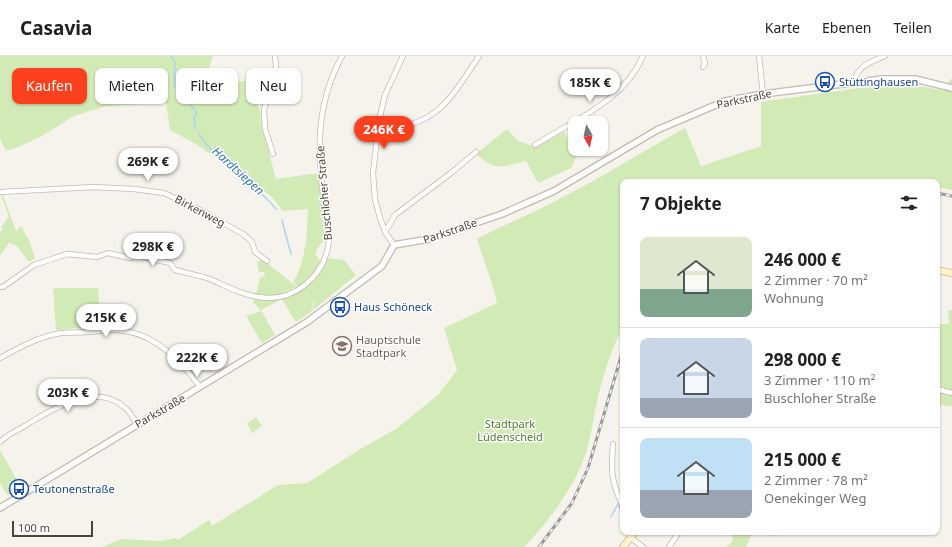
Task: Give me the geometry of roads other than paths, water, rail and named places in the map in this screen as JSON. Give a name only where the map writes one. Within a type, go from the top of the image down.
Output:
[{"type":"main road","points":[[940,271],[952,273]]},
{"type":"main road","points":[[623,547],[633,535]]},
{"type":"street","points":[[273,154],[265,129],[264,114],[276,66],[275,56]]},
{"type":"street","name":"Buschloher Straße","points":[[0,287],[3,287],[34,265],[50,258],[67,254],[97,257],[108,253],[130,258],[136,255],[170,263],[175,270],[210,279],[224,287],[260,298],[286,295],[309,282],[318,274],[328,252],[329,241],[319,145],[325,98],[334,72],[342,56]]},
{"type":"street","points":[[394,245],[385,232],[380,218],[373,186],[375,150],[377,146],[379,120],[385,95],[403,56]]},
{"type":"street","points":[[379,128],[398,128],[417,123],[432,116],[444,106],[479,56]]},
{"type":"street","points":[[535,145],[559,130],[571,125],[608,100],[626,83],[643,56]]},
{"type":"street","points":[[703,56],[705,63],[703,67]]},
{"type":"street","points":[[759,56],[763,94]]},
{"type":"street","points":[[854,82],[856,73],[862,67],[885,56]]},
{"type":"street","name":"Parkstraße","points":[[0,508],[137,424],[289,334],[336,302],[382,266],[394,245],[429,239],[502,214],[554,191],[657,130],[683,117],[726,101],[763,94],[854,82],[882,79],[915,79],[952,88]]},
{"type":"street","points":[[385,232],[395,214],[451,173],[476,152]]},
{"type":"street","name":"Birkenweg","points":[[0,192],[94,187],[134,189],[164,193],[202,211],[243,234],[252,242],[255,252],[266,261]]},
{"type":"street","points":[[0,358],[22,346],[50,335],[104,330],[139,333],[162,345],[181,362],[200,387]]},
{"type":"street","points":[[940,390],[952,393]]},
{"type":"street","points":[[0,442],[45,414],[93,396],[112,399],[120,403],[137,424]]},
{"type":"street","points":[[613,444],[611,474],[613,484],[620,500]]},
{"type":"street","points":[[669,547],[677,535]]},
{"type":"street","points":[[631,538],[643,547]]},
{"type":"waterway","name":"Hardtsiepen","points":[[171,56],[175,62],[174,85],[178,88],[180,96],[187,101],[197,113],[194,118],[195,128]]},
{"type":"waterway","name":"Hardtsiepen","points":[[199,134],[216,155],[257,190],[276,209]]},
{"type":"waterway","name":"Hardtsiepen","points":[[282,220],[291,254]]},
{"type":"waterway","points":[[618,504],[620,508]]},
{"type":"waterway","points":[[611,517],[618,504]]},
{"type":"railway","points":[[940,194],[952,196]]},
{"type":"railway","points":[[539,547],[572,503],[588,468],[620,360]]},
{"type":"place","name":"Stüttinghausen","points":[[825,82]]},
{"type":"place","name":"Haus Schöneck","points":[[340,307]]},
{"type":"place","name":"Hauptschule Stadtpark","points":[[342,346]]},
{"type":"place","name":"Teutonenstraße","points":[[19,489]]},
{"type":"park label","name":"Stadtpark Lüdenscheid","points":[[510,430]]}]
